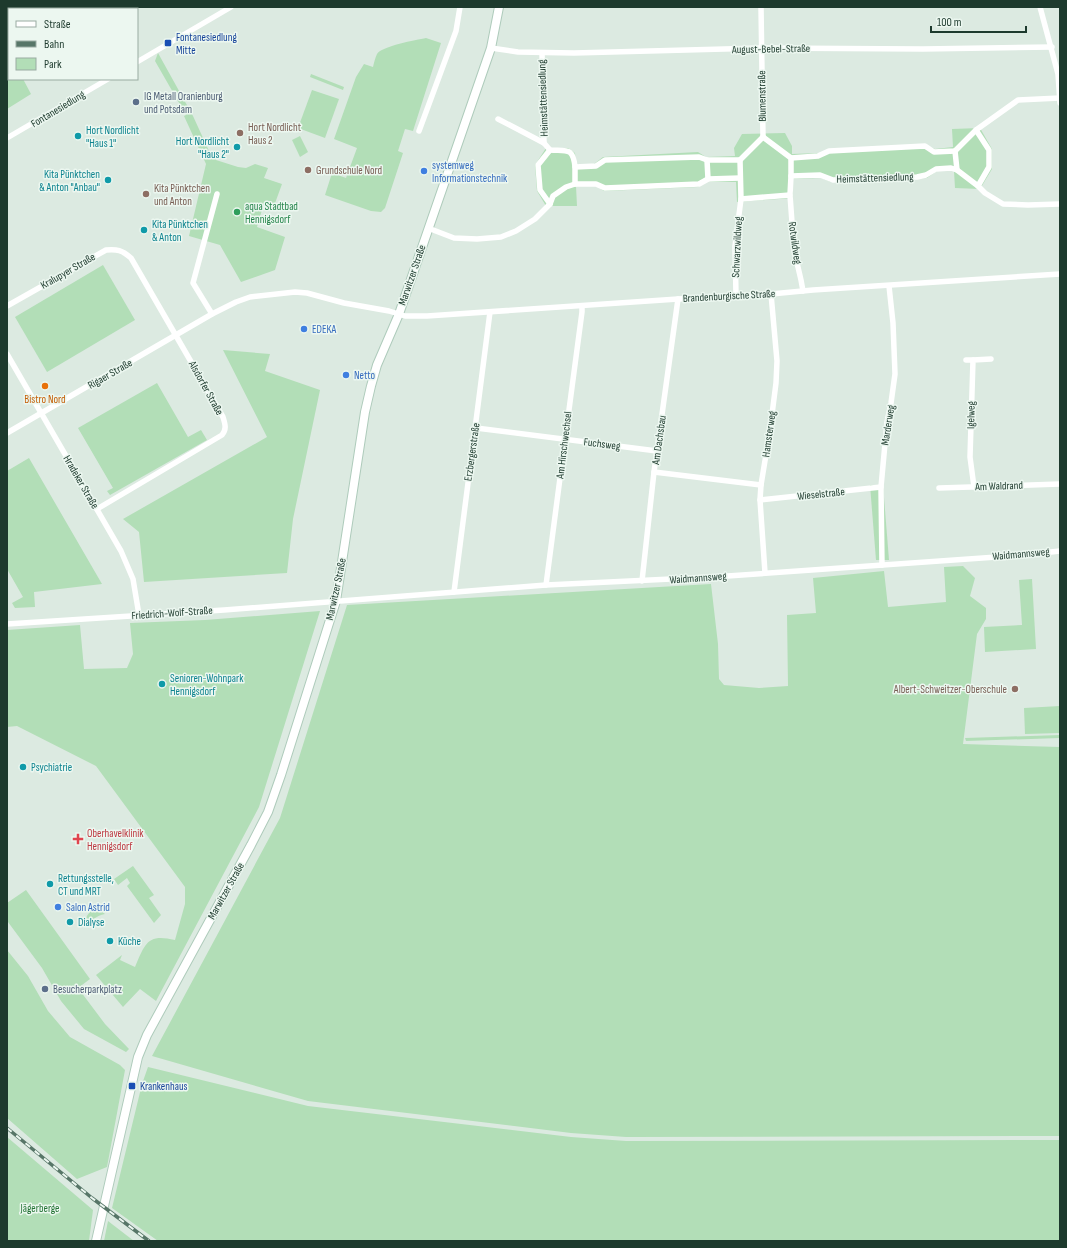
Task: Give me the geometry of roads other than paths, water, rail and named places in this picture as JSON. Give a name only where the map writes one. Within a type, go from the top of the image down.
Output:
[{"type":"main road","name":"Marwitzer Straße","points":[[96,1241],[138,1057],[147,1035],[268,812],[281,775],[336,601],[365,412],[371,386],[377,365],[399,314],[491,48],[499,7]]},
{"type":"street","points":[[138,61],[231,7]]},
{"type":"street","points":[[419,131],[456,31],[460,7]]},
{"type":"street","name":"Blumenstraße","points":[[761,7],[763,137]]},
{"type":"street","points":[[1040,7],[1052,47],[1058,74],[1060,103]]},
{"type":"street","name":"August-Bebel-Straße","points":[[491,48],[518,52],[577,53],[762,48],[923,49],[1052,47]]},
{"type":"street","name":"Heimstättensiedlung","points":[[542,53],[544,143]]},
{"type":"street","name":"Fontanesiedlung","points":[[7,138],[106,80]]},
{"type":"street","points":[[575,167],[596,166],[605,160],[699,157],[707,160],[740,160],[763,137],[791,158],[818,156],[829,151],[925,146],[934,152],[955,150],[976,130],[1018,100],[1060,98]]},
{"type":"street","name":"Heimstättensiedlung","points":[[498,119],[544,143],[550,150],[567,151],[572,153],[575,167],[575,184]]},
{"type":"street","points":[[976,130],[989,150],[989,167],[978,186]]},
{"type":"street","name":"Heimstättensiedlung","points":[[550,150],[538,165],[540,190],[550,204]]},
{"type":"street","points":[[955,150],[957,170],[985,193],[1003,204],[1060,204]]},
{"type":"street","points":[[740,160],[741,199],[790,195],[792,176],[791,158]]},
{"type":"street","points":[[707,160],[708,179]]},
{"type":"street","name":"Heimstättensiedlung","points":[[792,176],[820,175],[833,180],[911,177],[926,175],[936,169],[951,168],[957,170]]},
{"type":"street","points":[[428,228],[454,238],[477,239],[501,237],[525,226],[546,209],[553,196],[566,187],[575,184],[596,184],[606,188],[699,184],[708,179],[740,178]]},
{"type":"street","points":[[212,314],[193,283],[217,194]]},
{"type":"street","name":"Rotwildweg","points":[[790,195],[794,250],[802,280],[803,292]]},
{"type":"street","name":"Schwarzwildweg","points":[[736,295],[735,246],[741,199]]},
{"type":"street","name":"Kralupyer Straße","points":[[7,306],[106,250],[116,249],[124,252],[131,258]]},
{"type":"street","name":"Alsdorfer Straße","points":[[97,509],[222,436],[225,431],[223,417],[131,258]]},
{"type":"street","name":"Brandenburgische Straße","points":[[399,314],[411,317],[1060,274]]},
{"type":"street","name":"Marderweg","points":[[882,565],[881,487],[887,422],[895,374],[893,323],[889,286]]},
{"type":"street","name":"Rigaer Straße","points":[[7,434],[175,335],[212,314],[250,296],[295,292],[307,293],[344,303],[399,314]]},
{"type":"street","name":"Hamsterweg","points":[[765,573],[760,500],[776,383],[776,361],[771,294]]},
{"type":"street","name":"Am Dachsbau","points":[[642,581],[654,472],[678,299]]},
{"type":"street","name":"Am Hirschwechsel","points":[[546,586],[582,306]]},
{"type":"street","name":"Erzbergerstraße","points":[[454,592],[490,312]]},
{"type":"street","name":"Hradeker Straße","points":[[7,354],[121,551],[133,579],[139,615]]},
{"type":"street","points":[[966,360],[991,359]]},
{"type":"street","name":"Igelweg","points":[[973,360],[970,457],[974,487]]},
{"type":"street","name":"Fuchsweg","points":[[476,428],[658,451]]},
{"type":"street","points":[[654,472],[761,485]]},
{"type":"street","name":"Am Waldrand","points":[[939,488],[1060,484]]},
{"type":"street","name":"Wieselstraße","points":[[760,500],[881,487]]},
{"type":"street","name":"Waidmannsweg","points":[[336,601],[546,586],[713,577],[1060,551]]},
{"type":"street","name":"Friedrich-Wolf-Straße","points":[[8,622],[139,615],[336,601]]},
{"type":"railway","points":[[7,1128],[92,1198],[149,1241]]},
{"type":"place","name":"Fontanesiedlung Mitte","points":[[168,43]]},
{"type":"place","name":"IG Metall Oranienburg und Potsdam","points":[[136,102]]},
{"type":"place","name":"Hort Nordlicht Haus 2","points":[[240,133]]},
{"type":"place","name":"Hort Nordlicht \"Haus 1\"","points":[[78,136]]},
{"type":"place","name":"Hort Nordlicht \"Haus 2\"","points":[[237,147]]},
{"type":"place","name":"Grundschule Nord","points":[[308,170]]},
{"type":"place","name":"systemweg Informationstechnik","points":[[424,171]]},
{"type":"place","name":"Kita Pünktchen & Anton \"Anbau\"","points":[[108,180]]},
{"type":"place","name":"Kita Pünktchen und Anton","points":[[146,194]]},
{"type":"place","name":"aqua Stadtbad Hennigsdorf","points":[[237,212]]},
{"type":"place","name":"Kita Pünktchen & Anton","points":[[144,230]]},
{"type":"place","name":"EDEKA","points":[[304,329]]},
{"type":"place","name":"Netto","points":[[346,375]]},
{"type":"place","name":"Bistro Nord","points":[[45,386]]},
{"type":"place","name":"Senioren-Wohnpark Hennigsdorf","points":[[162,684]]},
{"type":"place","name":"Albert-Schweitzer-Oberschule","points":[[1015,689]]},
{"type":"place","name":"Psychiatrie","points":[[23,767]]},
{"type":"place","name":"Oberhavelklinik Hennigsdorf","points":[[78,839]]},
{"type":"place","name":"Rettungsstelle, CT und MRT","points":[[50,884]]},
{"type":"place","name":"Salon Astrid","points":[[58,907]]},
{"type":"place","name":"Dialyse","points":[[70,922]]},
{"type":"place","name":"Küche","points":[[110,941]]},
{"type":"place","name":"Besucherparkplatz","points":[[45,989]]},
{"type":"place","name":"Krankenhaus","points":[[132,1086]]},
{"type":"park label","name":"Jägerberge","points":[[40,1208]]}]
